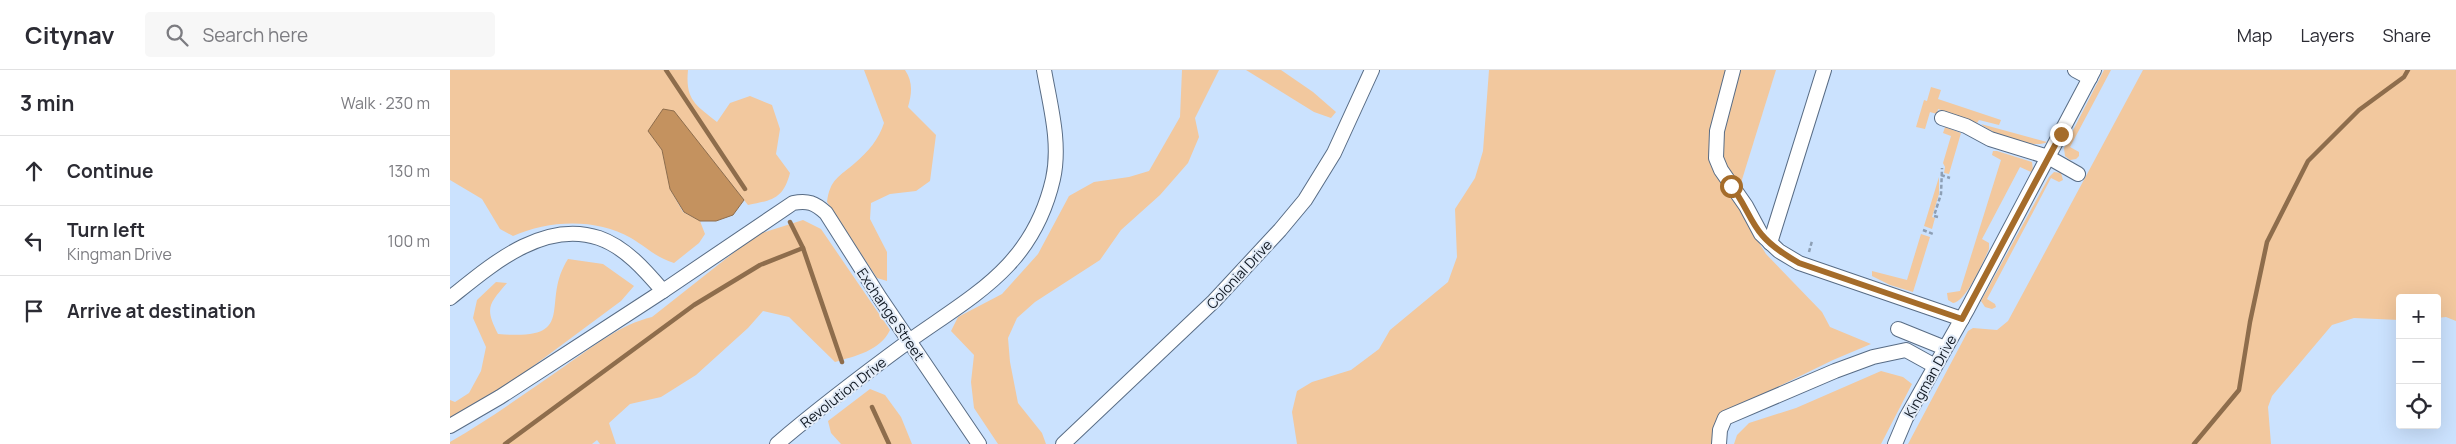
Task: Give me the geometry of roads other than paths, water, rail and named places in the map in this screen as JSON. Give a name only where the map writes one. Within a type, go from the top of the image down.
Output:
[{"type":"street","name":"Revolution Drive","points":[[777,444],[847,387],[909,341],[980,293],[1010,266],[1028,241],[1042,213],[1053,178],[1056,150],[1044,70]]},
{"type":"street","name":"Colonial Drive","points":[[1063,444],[1214,301],[1286,223],[1305,200],[1334,153],[1372,70]]},
{"type":"street","points":[[1733,70],[1716,131],[1716,158],[1721,170],[1746,206],[1760,234],[1788,256],[1808,267],[1962,319]]},
{"type":"street","points":[[1770,243],[1824,70]]},
{"type":"street","points":[[2075,70],[2092,74]]},
{"type":"street","name":"Kingman Drive","points":[[1895,444],[1906,418],[1962,319],[2092,74]]},
{"type":"street","points":[[1942,118],[1966,126],[1990,139],[2048,158],[2078,174]]},
{"type":"street","name":"Exchange Street","points":[[663,291],[793,203],[806,201],[816,204],[826,213],[979,444]]},
{"type":"street","points":[[450,298],[488,267],[535,241],[576,234],[598,238],[625,253],[663,291],[508,392],[450,426]]},
{"type":"street","points":[[1898,329],[1945,348]]},
{"type":"street","points":[[1719,444],[1720,430],[1725,418],[1835,371],[1873,358],[1906,350],[1935,366]]},
{"type":"waterway","points":[[666,70],[745,189]]},
{"type":"waterway","points":[[2194,444],[2239,390],[2250,322],[2267,242],[2308,161],[2359,110],[2404,77],[2408,70]]},
{"type":"waterway","points":[[790,222],[803,248],[842,362]]},
{"type":"waterway","points":[[505,444],[694,305],[760,265],[803,248]]},
{"type":"waterway","points":[[872,407],[889,444]]}]
